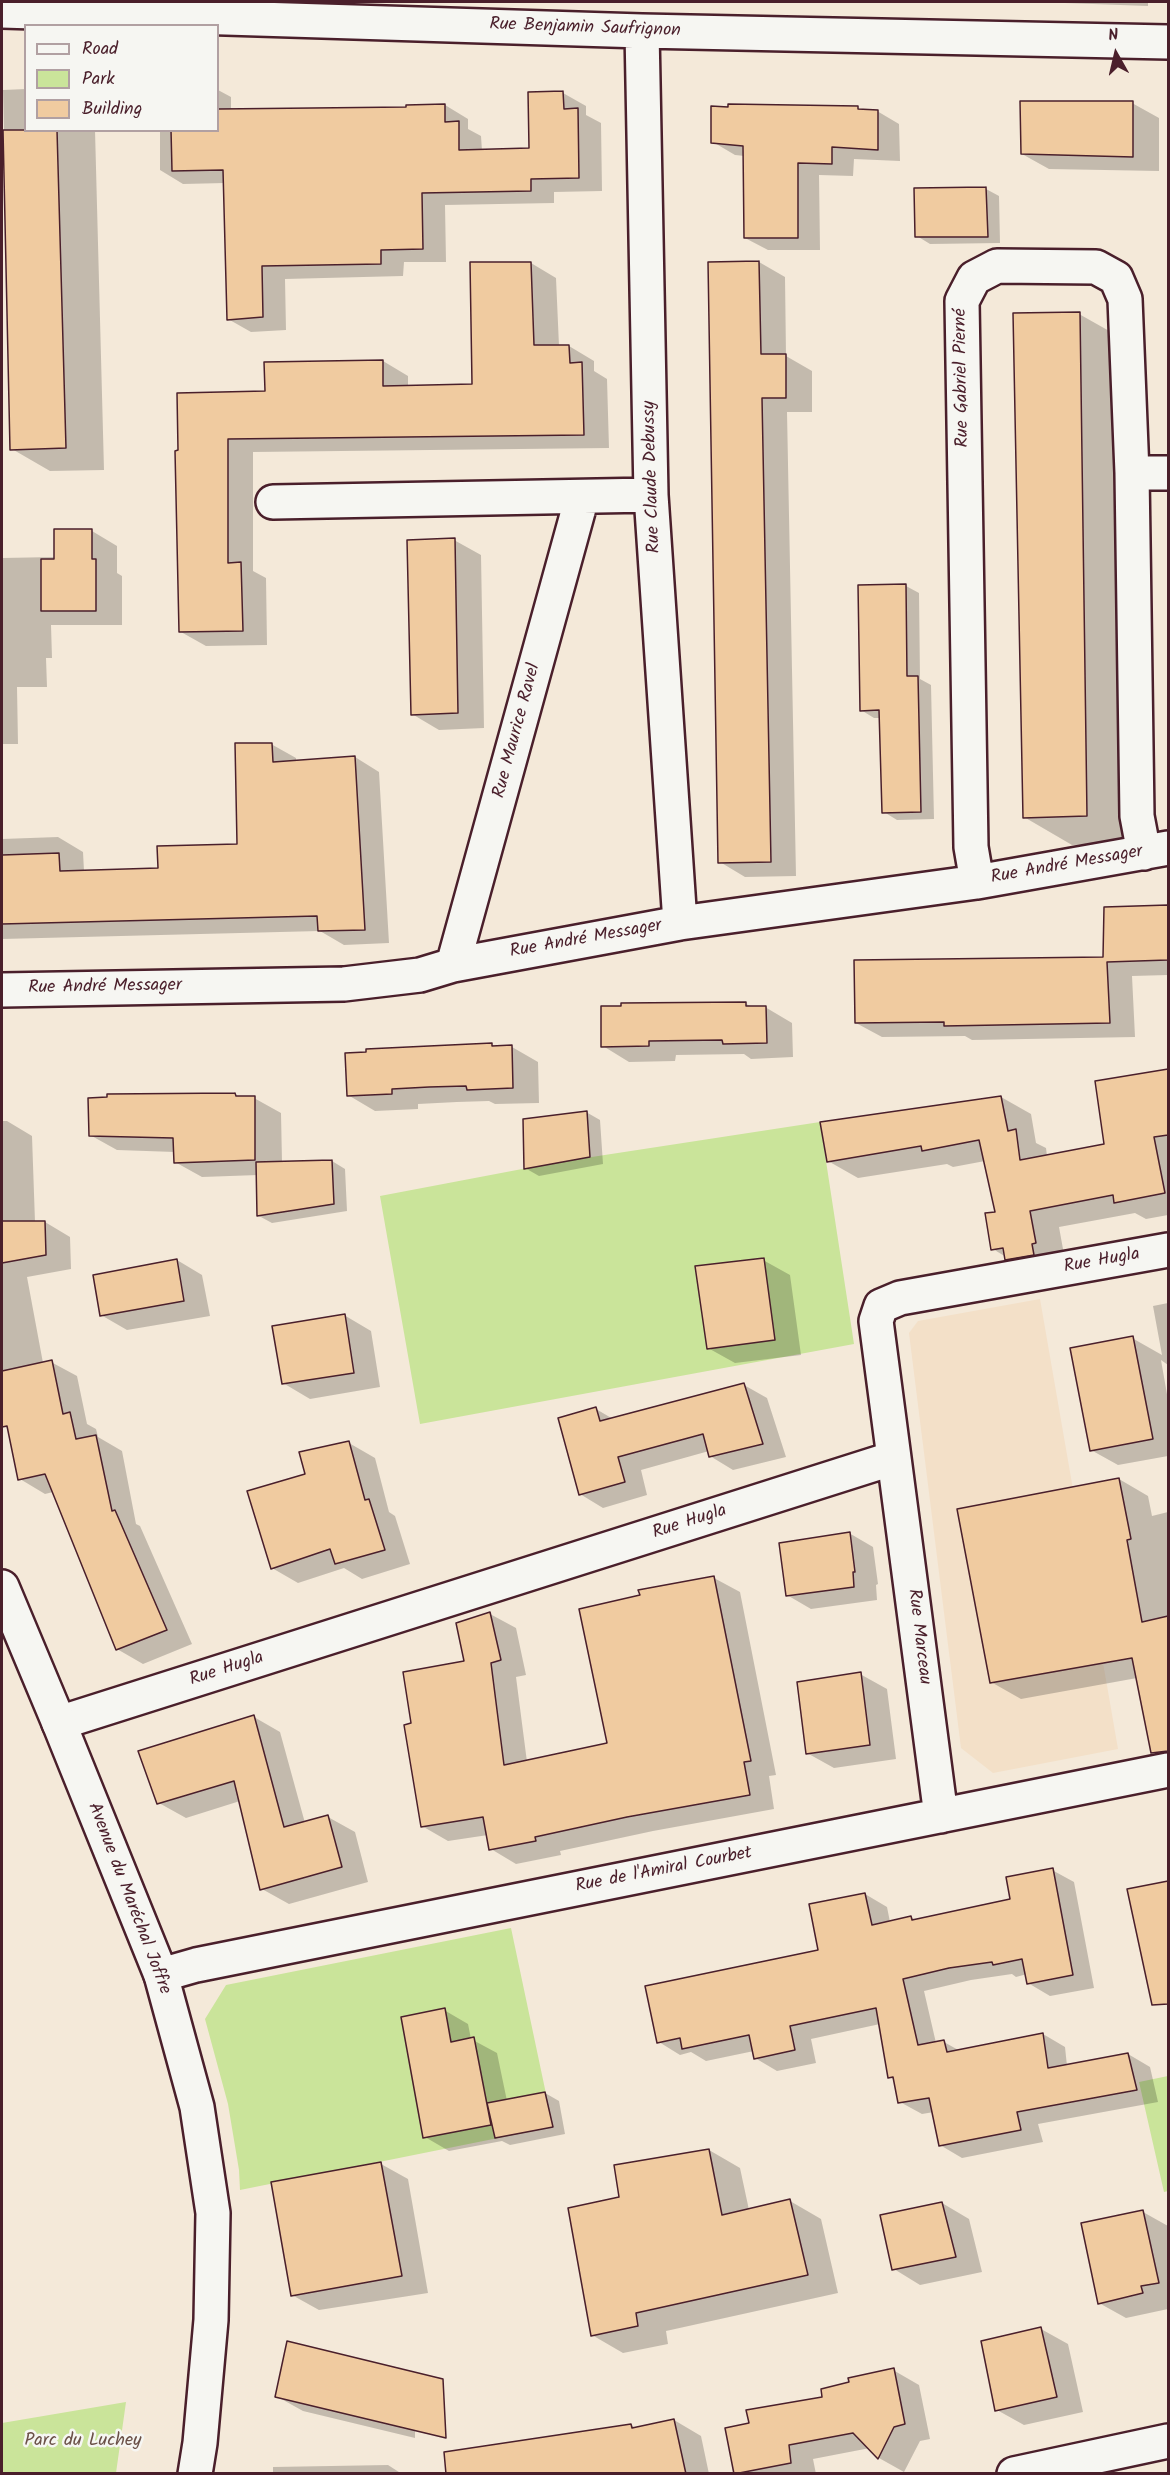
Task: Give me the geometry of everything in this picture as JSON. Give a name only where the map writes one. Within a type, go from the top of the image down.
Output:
[{"type":"street","name":"Rue Benjamin Saufrignon","points":[[2,11],[642,31],[1168,42]]},
{"type":"street","name":"Rue Claude Debussy","points":[[642,31],[651,495],[680,923]]},
{"type":"street","name":"Rue Gabriel Pierné","points":[[977,882],[971,847],[962,301],[974,278],[997,266],[1096,267],[1116,278],[1125,299],[1132,473],[1137,816],[1156,851]]},
{"type":"street","points":[[1132,473],[1168,473]]},
{"type":"street","points":[[273,502],[651,495]]},
{"type":"street","name":"Rue Maurice Ravel","points":[[453,965],[582,497]]},
{"type":"street","name":"Rue André Messager","points":[[2,990],[344,984],[420,975],[453,965],[680,923],[977,882],[1156,851]]},
{"type":"street","name":"Rue Hugla","points":[[59,1723],[894,1458],[876,1321],[880,1306],[900,1298],[1168,1250]]},
{"type":"street","name":"Rue Marceau","points":[[894,1458],[941,1816]]},
{"type":"street","name":"Avenue du Maréchal Joffre","points":[[2,1587],[160,1975],[197,2107],[213,2213],[211,2320],[195,2474]]},
{"type":"street","name":"Rue de l'Amiral Courbet","points":[[160,1975],[196,1965],[1168,1770]]},
{"type":"street","points":[[1014,2474],[1168,2441]]},
{"type":"shaded area","points":[[1040,1299],[1118,1749],[993,1773],[961,1748],[909,1333],[918,1321]]},
{"type":"green space","points":[[820,1122],[854,1344],[420,1424],[380,1196],[559,1162]]},
{"type":"green space","points":[[511,1928],[553,2127],[240,2190],[228,2104],[205,2019],[226,1985]]},
{"type":"green space","points":[[1168,2076],[1168,2191],[1164,2192],[1139,2082]]},
{"type":"green space","name":"Parc du Luchey","points":[[126,2402],[116,2473],[2,2473],[2,2423]]},
{"type":"building","points":[[563,91],[564,109],[578,108],[579,178],[531,179],[531,191],[422,193],[423,249],[381,250],[381,264],[262,266],[263,317],[227,320],[223,170],[172,171],[171,132],[219,132],[219,109],[406,107],[406,105],[445,104],[445,122],[459,121],[459,150],[529,148],[528,92]]},
{"type":"building","points":[[1020,101],[1133,101],[1133,157],[1021,154]]},
{"type":"building","points":[[728,104],[858,106],[858,109],[878,110],[878,150],[832,147],[832,164],[798,163],[798,238],[744,238],[743,146],[711,143],[711,106],[728,107]]},
{"type":"building","points":[[3,130],[57,132],[66,448],[10,450]]},
{"type":"building","points":[[986,187],[988,237],[915,237],[914,188]]},
{"type":"building","points":[[759,261],[761,354],[786,354],[786,398],[762,398],[771,862],[718,863],[708,262]]},
{"type":"building","points":[[470,262],[531,262],[534,345],[569,345],[570,363],[582,362],[584,435],[228,439],[228,563],[241,562],[243,631],[179,632],[175,451],[178,450],[177,393],[265,391],[264,362],[383,360],[383,386],[472,384]]},
{"type":"building","points":[[1080,312],[1087,816],[1023,818],[1013,313]]},
{"type":"building","points":[[54,529],[92,529],[92,559],[96,559],[96,611],[41,611],[41,559],[54,559]]},
{"type":"building","points":[[455,538],[458,713],[411,715],[407,540]]},
{"type":"building","points":[[906,584],[907,676],[918,676],[921,812],[882,813],[879,710],[860,711],[858,585]]},
{"type":"building","points":[[235,743],[272,743],[273,762],[355,756],[365,930],[318,931],[317,916],[2,924],[2,855],[59,853],[60,871],[158,868],[157,846],[237,844]]},
{"type":"building","points":[[1168,905],[1168,960],[1107,962],[1110,1023],[944,1026],[944,1022],[855,1023],[854,960],[1103,957],[1104,907]]},
{"type":"building","points":[[746,1002],[746,1006],[766,1006],[767,1043],[723,1044],[722,1040],[649,1041],[649,1046],[601,1047],[601,1006],[621,1006],[621,1003]]},
{"type":"building","points":[[492,1043],[492,1046],[512,1045],[513,1088],[467,1090],[466,1086],[429,1087],[392,1089],[392,1094],[347,1096],[345,1053],[366,1052],[366,1049]]},
{"type":"building","points":[[1168,1069],[1168,1135],[1154,1137],[1165,1193],[1114,1203],[1113,1195],[1030,1211],[1036,1243],[1032,1244],[1034,1255],[1005,1260],[1003,1248],[991,1250],[985,1213],[995,1212],[979,1140],[922,1151],[921,1146],[827,1162],[820,1122],[1001,1096],[1008,1131],[1016,1129],[1020,1160],[1104,1144],[1095,1081]]},
{"type":"building","points":[[235,1093],[236,1096],[255,1096],[255,1160],[174,1163],[173,1138],[89,1136],[88,1098],[107,1097],[107,1094]]},
{"type":"building","points":[[587,1111],[590,1157],[524,1169],[523,1119]]},
{"type":"building","points":[[332,1160],[334,1204],[257,1216],[256,1162]]},
{"type":"building","points":[[2,1221],[45,1221],[46,1255],[2,1263]]},
{"type":"building","points":[[764,1258],[775,1340],[707,1349],[695,1266]]},
{"type":"building","points":[[177,1259],[184,1301],[100,1316],[93,1275]]},
{"type":"building","points":[[345,1314],[354,1373],[282,1384],[272,1326]]},
{"type":"building","points":[[1133,1336],[1153,1439],[1090,1451],[1070,1348]]},
{"type":"building","points":[[52,1360],[63,1414],[70,1412],[76,1439],[96,1435],[112,1511],[115,1510],[167,1630],[116,1650],[45,1474],[18,1480],[7,1426],[2,1427],[2,1371]]},
{"type":"building","points":[[744,1383],[763,1444],[709,1457],[703,1434],[618,1457],[625,1482],[579,1495],[558,1418],[596,1407],[600,1421]]},
{"type":"building","points":[[349,1441],[365,1500],[369,1499],[385,1550],[335,1564],[330,1549],[271,1569],[247,1491],[305,1474],[299,1452]]},
{"type":"building","points":[[1119,1478],[1131,1539],[1127,1540],[1142,1622],[1168,1616],[1168,1751],[1151,1753],[1132,1658],[990,1683],[957,1509]]},
{"type":"building","points":[[850,1532],[855,1572],[853,1572],[854,1587],[786,1596],[779,1543]]},
{"type":"building","points":[[714,1576],[751,1761],[744,1762],[750,1795],[627,1817],[535,1837],[536,1841],[489,1850],[483,1817],[421,1827],[404,1725],[411,1723],[403,1672],[464,1661],[456,1623],[490,1612],[501,1660],[491,1663],[504,1765],[607,1743],[579,1609],[640,1595],[638,1590]]},
{"type":"building","points":[[861,1672],[870,1745],[806,1754],[797,1682]]},
{"type":"building","points":[[254,1715],[284,1827],[328,1815],[342,1867],[260,1890],[234,1781],[157,1804],[138,1751]]},
{"type":"building","points":[[1053,1868],[1073,1975],[1027,1984],[1022,1959],[993,1965],[992,1962],[949,1968],[903,1979],[918,2045],[944,2040],[947,2052],[1043,2033],[1048,2068],[1128,2053],[1137,2090],[1017,2112],[1021,2130],[939,2146],[929,2098],[898,2103],[893,2077],[888,2078],[876,2008],[790,2026],[795,2050],[754,2059],[749,2035],[682,2049],[680,2038],[657,2043],[645,1986],[818,1950],[809,1904],[865,1893],[872,1925],[911,1916],[912,1920],[1010,1899],[1006,1877]]},
{"type":"building","points":[[1168,1881],[1168,2004],[1152,2005],[1127,1889]]},
{"type":"building","points":[[445,2008],[451,2042],[474,2037],[491,2125],[423,2138],[401,2017]]},
{"type":"building","points":[[545,2092],[553,2127],[495,2138],[487,2103]]},
{"type":"building","points":[[709,2149],[722,2215],[790,2199],[808,2275],[636,2313],[638,2326],[591,2336],[568,2208],[619,2197],[614,2165]]},
{"type":"building","points":[[381,2162],[402,2276],[291,2296],[271,2182]]},
{"type":"building","points":[[942,2202],[956,2257],[892,2270],[880,2215]]},
{"type":"building","points":[[1143,2210],[1159,2283],[1141,2286],[1143,2293],[1098,2304],[1081,2223]]},
{"type":"building","points":[[1041,2327],[1057,2397],[995,2411],[981,2341]]},
{"type":"building","points":[[287,2341],[443,2379],[446,2438],[275,2397]]},
{"type":"building","points":[[894,2368],[905,2424],[894,2427],[878,2459],[853,2433],[789,2445],[791,2463],[734,2474],[725,2428],[749,2423],[746,2410],[822,2397],[821,2389],[849,2382],[848,2378]]},
{"type":"building","points":[[674,2419],[686,2474],[446,2474],[444,2452],[631,2424],[632,2428]]}]
